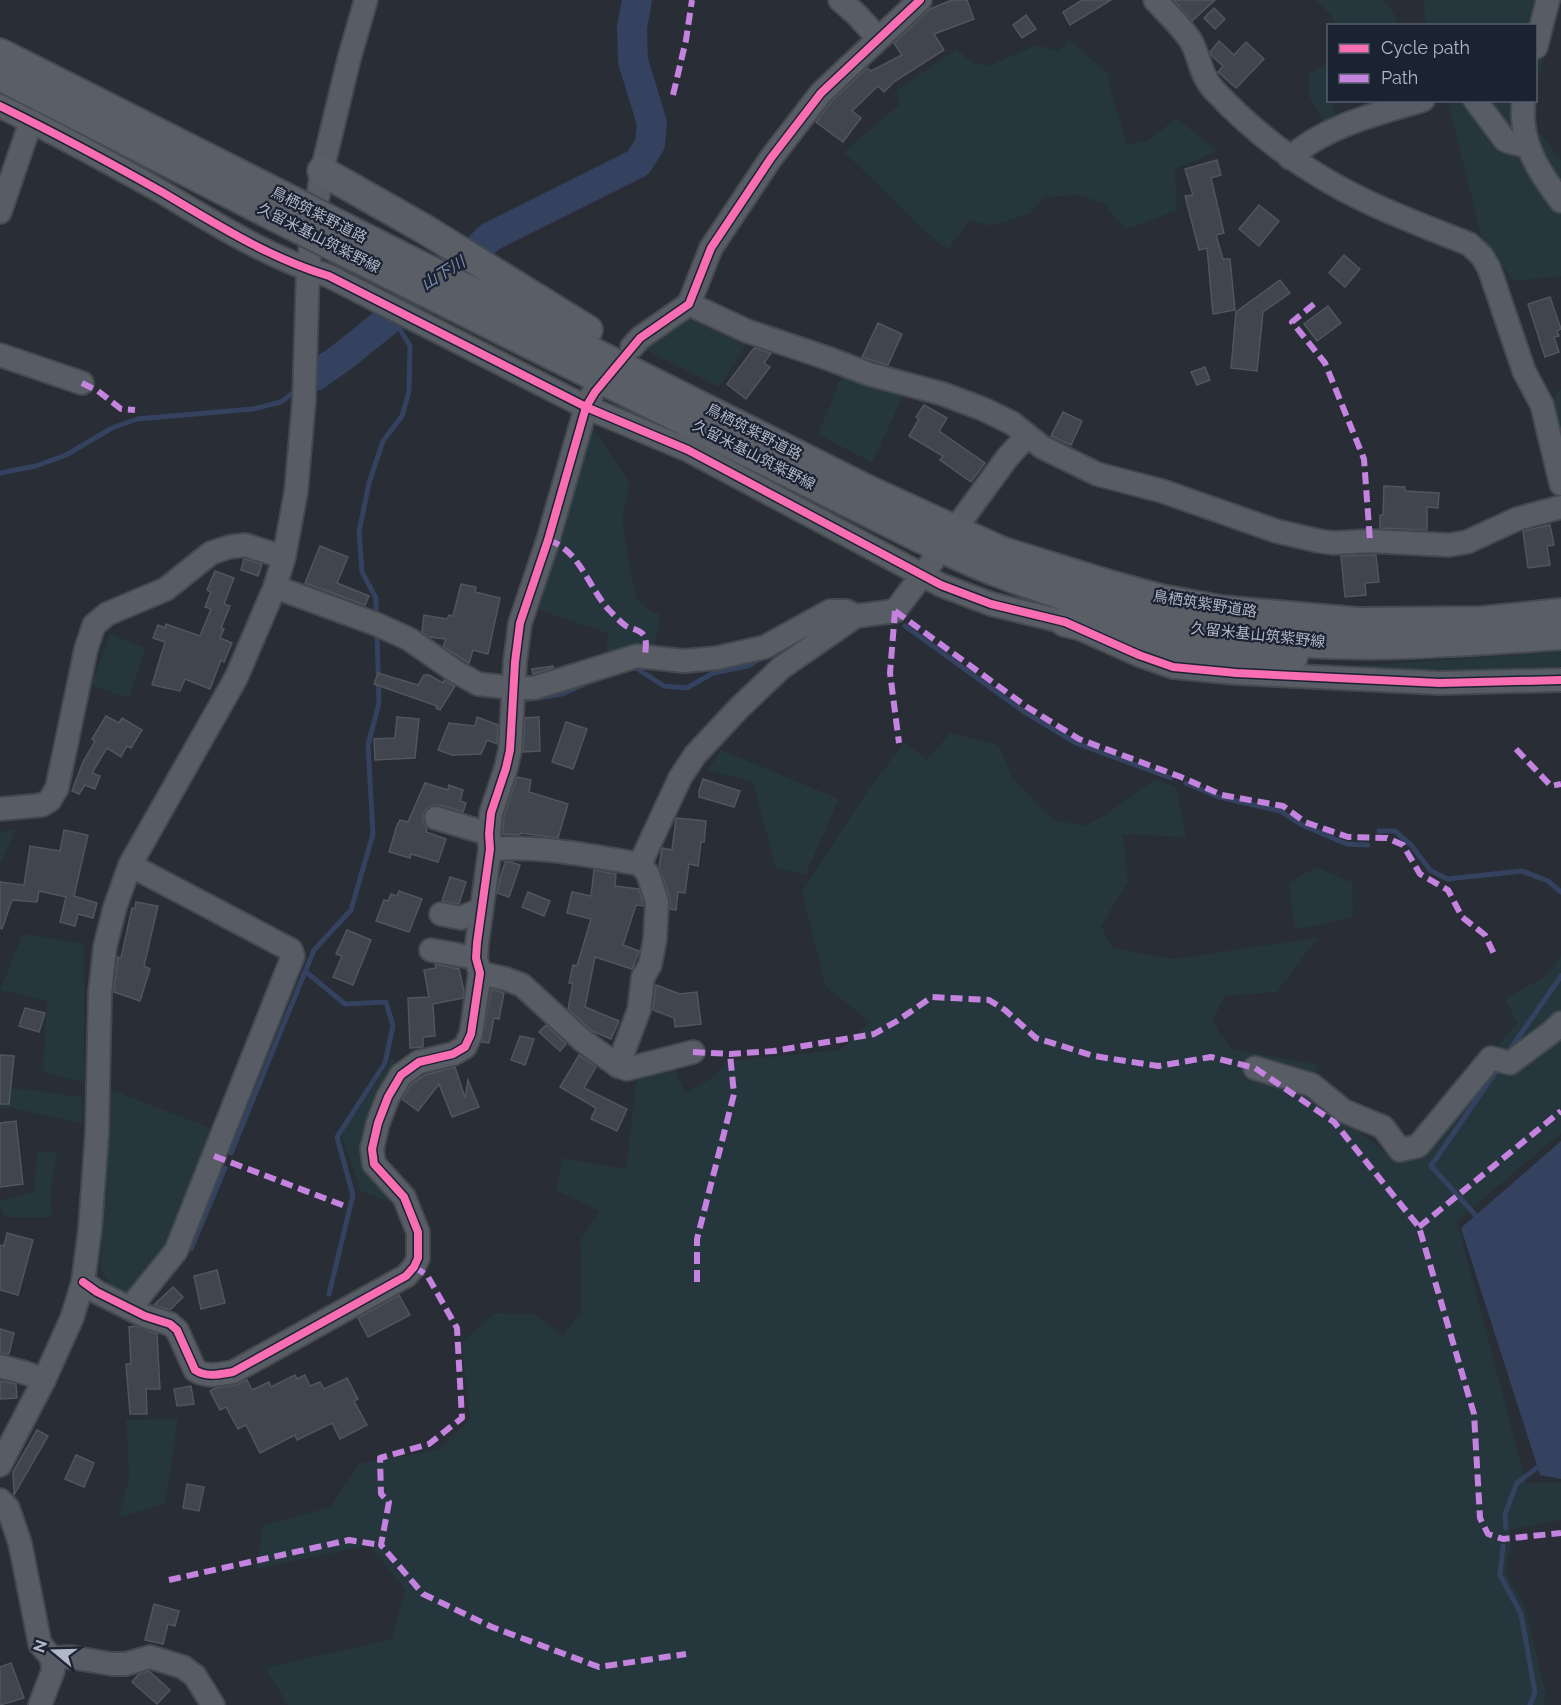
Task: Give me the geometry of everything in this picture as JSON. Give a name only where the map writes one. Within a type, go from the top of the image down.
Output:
[{"type":"main road","name":"鳥栖筑紫野道路","points":[[0,53],[263,198]]},
{"type":"main road","name":"久留米基山筑紫野線","points":[[0,76],[263,198],[397,266],[488,297],[918,537],[995,572],[1066,597],[1154,621],[1226,635],[1294,642],[1363,645],[1402,645],[1561,635]]},
{"type":"main road","points":[[322,171],[426,230],[488,297]]},
{"type":"main road","name":"鳥栖筑紫野道路","points":[[488,297],[566,317],[777,443],[868,490],[1002,551],[1110,585],[1161,599],[1221,610],[1358,622],[1482,621],[1561,613]]},
{"type":"main road","points":[[1065,622],[1186,650],[1245,658],[1330,657],[1402,645]]},
{"type":"street","points":[[0,1465],[44,1380],[72,1318],[83,1282],[90,1229],[97,1132],[100,993],[105,947],[115,907],[130,866],[236,678],[275,587],[284,557],[297,492],[304,401],[308,269],[322,171],[366,0]]},
{"type":"street","points":[[840,0],[878,38]]},
{"type":"street","points":[[632,347],[640,338],[689,304],[711,248],[771,158],[821,93],[920,0]]},
{"type":"street","points":[[1155,0],[1192,43],[1200,68],[1212,88],[1239,115],[1290,158],[1371,204],[1469,244],[1482,256],[1489,268],[1524,371],[1542,405],[1561,483]]},
{"type":"street","points":[[1537,43],[1548,0]]},
{"type":"street","points":[[1290,158],[1304,146],[1353,122],[1417,102]]},
{"type":"street","points":[[1476,102],[1505,140],[1527,146]]},
{"type":"street","points":[[1524,102],[1522,116],[1527,146],[1561,201]]},
{"type":"street","points":[[0,106],[130,174],[255,246],[329,276],[396,310],[590,399],[927,569],[941,585],[991,604],[1065,622],[1139,655],[1173,667],[1236,673],[1440,683],[1561,680]]},
{"type":"street","points":[[0,212],[31,121]]},
{"type":"street","points":[[689,304],[747,331],[869,374],[943,393],[983,409],[1012,423],[1042,447],[1097,474],[1162,491],[1276,531],[1333,543],[1370,541],[1449,545],[1467,542],[1517,519],[1561,507]]},
{"type":"street","points":[[0,355],[82,383]]},
{"type":"street","points":[[83,1282],[97,1292],[145,1316],[170,1324],[177,1330],[195,1370],[212,1376],[233,1372],[406,1276],[414,1267],[418,1258],[418,1232],[404,1197],[374,1164],[372,1149],[378,1123],[388,1097],[401,1075],[419,1062],[453,1054],[465,1047],[471,1034],[478,965],[477,943],[490,842],[491,813],[510,750],[520,623],[548,540],[590,399]]},
{"type":"street","points":[[961,521],[1007,458],[1027,436]]},
{"type":"street","points":[[0,810],[42,805],[50,800],[57,788],[86,650],[94,625],[107,614],[166,589],[211,553],[230,547],[244,546],[284,557]]},
{"type":"street","points":[[640,864],[680,778],[696,755],[739,708],[781,668],[856,616],[895,611],[927,569]]},
{"type":"street","points":[[275,587],[376,624],[409,639],[478,684],[514,688],[534,688],[637,656],[684,661],[733,654],[765,647],[830,611],[846,611],[856,616]]},
{"type":"street","points":[[436,818],[509,848],[574,853],[640,864],[648,874],[657,902],[655,939],[650,964],[643,977],[639,1010],[618,1066]]},
{"type":"street","points":[[130,866],[291,950],[293,956],[176,1251],[130,1308]]},
{"type":"street","points":[[441,914],[461,918],[482,909]]},
{"type":"street","points":[[431,950],[478,965],[522,985],[582,1040],[618,1066],[627,1069],[693,1052]]},
{"type":"street","points":[[1255,1068],[1312,1085],[1344,1111],[1383,1127],[1401,1150],[1418,1146],[1500,1060],[1553,1031],[1561,1023]]},
{"type":"street","points":[[0,1365],[44,1380]]},
{"type":"street","points":[[0,1500],[8,1508],[20,1543],[40,1644],[52,1658],[53,1671],[40,1705]]},
{"type":"street","points":[[52,1658],[69,1657],[126,1664],[150,1657],[183,1667],[195,1676],[213,1705]]},
{"type":"shaded area","points":[[1316,0],[1383,0],[1388,4],[1399,24],[1336,24],[1331,15]]},
{"type":"shaded area","points":[[1424,0],[1557,0],[1537,84],[1537,24],[1425,24]]},
{"type":"shaded area","points":[[1069,39],[1109,75],[1109,85],[1127,144],[1148,141],[1176,118],[1217,151],[1175,169],[1177,210],[1134,227],[1124,228],[1105,204],[1080,195],[1043,197],[1031,213],[991,226],[969,220],[948,250],[927,233],[844,152],[899,105],[897,90],[957,49],[972,63],[989,66],[1037,45],[1058,51]]},
{"type":"shaded area","points":[[1327,64],[1327,102],[1333,102],[1336,122],[1327,128],[1309,96],[1309,74]]},
{"type":"shaded area","points":[[1454,102],[1537,102],[1538,131],[1561,161],[1561,276],[1514,281],[1482,240],[1449,105]]},
{"type":"shaded area","points":[[688,315],[751,337],[719,387],[643,349]]},
{"type":"shaded area","points":[[841,378],[903,396],[872,463],[818,434]]},
{"type":"shaded area","points":[[1561,389],[1561,442],[1550,402]]},
{"type":"shaded area","points":[[592,426],[628,480],[623,516],[626,545],[637,599],[644,607],[660,615],[654,652],[606,658],[608,633],[539,610]]},
{"type":"shaded area","points":[[110,634],[145,648],[129,698],[91,685]]},
{"type":"shaded area","points":[[1561,650],[1561,666],[1544,668],[1416,673],[1285,671],[1531,654]]},
{"type":"shaded area","points":[[950,733],[998,745],[1013,779],[1053,820],[1084,826],[1104,816],[1155,779],[1176,787],[1186,837],[1123,834],[1128,882],[1101,926],[1112,948],[1174,959],[1317,938],[1277,992],[1225,996],[1212,1021],[1231,1049],[1319,1065],[1306,1089],[1398,1163],[1517,1023],[1505,999],[1547,975],[1561,955],[1561,1133],[1457,1221],[1526,1483],[1561,1483],[1561,1520],[1510,1530],[1511,1546],[1505,1572],[1526,1609],[1546,1696],[1543,1704],[1546,1705],[288,1705],[265,1668],[392,1639],[405,1590],[370,1545],[256,1569],[263,1526],[330,1507],[360,1463],[438,1450],[470,1419],[461,1343],[495,1313],[534,1314],[563,1336],[581,1313],[580,1241],[600,1211],[556,1190],[563,1158],[626,1169],[637,1077],[674,1066],[685,1094],[710,1079],[727,1061],[841,1050],[870,1022],[826,987],[802,892],[863,798],[904,742],[927,760]]},
{"type":"shaded area","points":[[721,750],[839,799],[805,875],[776,868],[753,782],[708,770]]},
{"type":"shaded area","points":[[16,829],[0,865],[0,832]]},
{"type":"shaded area","points":[[1316,867],[1352,882],[1353,917],[1295,930],[1289,883]]},
{"type":"shaded area","points":[[23,934],[84,944],[84,1083],[43,1072],[47,1001],[0,990]]},
{"type":"shaded area","points":[[392,1059],[405,1065],[365,1148],[396,1204],[361,1191],[341,1135]]},
{"type":"shaded area","points":[[0,1086],[82,1097],[82,1123],[12,1108],[0,1109]]},
{"type":"shaded area","points":[[109,1089],[213,1129],[166,1254],[137,1291],[130,1292],[119,1291],[111,1285],[101,1269]]},
{"type":"shaded area","points":[[37,1152],[57,1152],[51,1189],[52,1217],[5,1217],[0,1201],[34,1191]]},
{"type":"shaded area","points":[[178,1419],[165,1504],[119,1517],[129,1477],[126,1420]]},
{"type":"water","points":[[1561,1141],[1561,1479],[1540,1475],[1461,1228]]},
{"type":"building","points":[[952,0],[967,0],[974,19],[934,34],[944,50],[895,81],[884,92],[878,86],[852,111],[861,118],[843,142],[816,122],[831,102],[867,68],[871,71],[902,55],[894,43],[930,9]]},
{"type":"building","points":[[1082,0],[1111,0],[1070,25],[1063,12]]},
{"type":"building","points":[[1174,0],[1215,0],[1192,21]]},
{"type":"building","points":[[1214,8],[1225,19],[1215,29],[1204,18]]},
{"type":"building","points":[[1026,15],[1036,29],[1022,38],[1013,25]]},
{"type":"building","points":[[1219,41],[1234,55],[1246,42],[1264,59],[1236,88],[1218,72],[1223,66],[1211,55],[1210,52]]},
{"type":"building","points":[[1217,160],[1221,175],[1211,178],[1224,233],[1216,235],[1223,259],[1230,259],[1235,310],[1213,314],[1207,248],[1199,250],[1185,196],[1193,195],[1185,169]]},
{"type":"building","points":[[1259,205],[1279,221],[1259,246],[1239,229]]},
{"type":"building","points":[[1344,255],[1360,269],[1345,287],[1329,273]]},
{"type":"building","points":[[1280,280],[1290,293],[1263,312],[1257,371],[1231,368],[1236,312]]},
{"type":"building","points":[[1550,297],[1561,329],[1557,331],[1559,336],[1554,337],[1559,352],[1545,357],[1528,304]]},
{"type":"building","points":[[1328,306],[1341,323],[1317,341],[1304,324]]},
{"type":"building","points":[[878,323],[902,334],[888,365],[862,357]]},
{"type":"building","points":[[754,348],[771,353],[764,363],[770,367],[746,399],[727,384]]},
{"type":"building","points":[[1205,367],[1210,380],[1197,385],[1191,372]]},
{"type":"building","points":[[924,405],[947,418],[939,431],[985,463],[971,482],[940,460],[943,456],[909,436],[919,419],[916,417]]},
{"type":"building","points":[[1063,412],[1082,421],[1071,445],[1051,436]]},
{"type":"building","points":[[1384,486],[1405,487],[1405,491],[1439,493],[1438,508],[1427,507],[1427,530],[1380,528]]},
{"type":"building","points":[[1550,525],[1554,545],[1547,546],[1550,565],[1528,568],[1523,531]]},
{"type":"building","points":[[320,546],[348,557],[337,583],[369,596],[365,605],[305,583]]},
{"type":"building","points":[[1376,555],[1379,582],[1365,583],[1366,595],[1345,597],[1341,556]]},
{"type":"building","points":[[244,559],[262,564],[258,576],[241,570]]},
{"type":"building","points":[[215,571],[234,578],[224,604],[230,606],[221,628],[224,629],[220,638],[232,643],[224,662],[221,660],[210,689],[185,679],[180,691],[152,685],[165,642],[153,638],[158,625],[165,628],[166,624],[200,636],[211,609],[205,607],[211,592],[207,590]]},
{"type":"building","points":[[461,584],[476,587],[475,592],[500,598],[488,654],[473,650],[469,663],[443,647],[446,639],[429,637],[422,632],[424,615],[447,619],[449,615],[453,616]]},
{"type":"building","points":[[553,666],[553,668],[533,674],[532,669]]},
{"type":"building","points":[[378,673],[418,685],[424,675],[429,675],[443,683],[444,680],[455,686],[440,710],[436,708],[437,706],[374,684]]},
{"type":"building","points":[[106,716],[119,723],[122,718],[142,730],[131,748],[127,746],[121,757],[107,748],[92,773],[100,776],[95,789],[85,785],[79,794],[72,791],[83,762],[95,741],[92,739]]},
{"type":"building","points":[[397,717],[419,719],[415,758],[375,760],[374,739],[395,738]]},
{"type":"building","points":[[477,717],[498,725],[497,744],[487,740],[481,754],[452,755],[438,750],[449,723],[475,726]]},
{"type":"building","points":[[539,717],[540,751],[523,752],[525,718]]},
{"type":"building","points":[[566,722],[587,729],[573,769],[552,762]]},
{"type":"building","points":[[517,777],[531,780],[529,792],[568,804],[558,838],[520,833],[520,835],[503,834],[504,816]]},
{"type":"building","points":[[703,779],[740,791],[734,807],[699,797]]},
{"type":"building","points":[[425,783],[448,790],[449,785],[463,790],[460,801],[466,803],[463,812],[434,805],[427,808],[423,814],[426,832],[446,839],[438,862],[411,854],[410,858],[389,852],[397,825],[400,820],[408,822]]},
{"type":"building","points":[[676,818],[706,821],[698,866],[689,864],[685,893],[678,892],[676,910],[670,909],[670,898],[659,867],[662,848],[672,850]]},
{"type":"building","points":[[64,830],[88,835],[74,896],[97,903],[93,918],[78,914],[75,926],[60,922],[66,897],[39,891],[37,902],[12,900],[2,929],[0,928],[0,882],[24,885],[30,846],[60,851]]},
{"type":"building","points":[[505,862],[520,865],[509,897],[497,893]]},
{"type":"building","points":[[594,870],[616,874],[615,886],[639,889],[643,904],[643,906],[636,905],[623,945],[639,951],[632,969],[595,957],[585,1007],[619,1021],[611,1039],[592,1031],[568,1009],[573,983],[569,983],[573,965],[577,966],[591,919],[567,913],[572,892],[591,896]]},
{"type":"building","points":[[450,877],[466,882],[459,904],[442,901]]},
{"type":"building","points":[[399,891],[422,899],[409,932],[376,921],[384,900],[388,901],[391,894],[397,896]]},
{"type":"building","points":[[528,892],[550,901],[544,916],[522,907]]},
{"type":"building","points":[[136,902],[158,906],[144,966],[150,969],[140,1001],[114,992],[118,957],[121,958],[132,908],[135,909]]},
{"type":"building","points":[[347,930],[371,940],[353,985],[333,977],[342,956],[336,954]]},
{"type":"building","points":[[435,964],[459,969],[464,991],[463,998],[433,1004],[435,1036],[423,1037],[423,1047],[410,1048],[408,998],[429,997],[424,970],[436,968]]},
{"type":"building","points":[[656,985],[680,994],[697,992],[701,1024],[675,1027],[674,1018],[653,1010]]},
{"type":"building","points":[[491,989],[504,993],[499,1019],[494,1018],[489,1043],[482,1042]]},
{"type":"building","points":[[25,1008],[45,1013],[39,1032],[19,1026]]},
{"type":"building","points":[[546,1025],[566,1044],[560,1051],[539,1032]]},
{"type":"building","points":[[520,1036],[534,1039],[525,1065],[511,1060]]},
{"type":"building","points":[[0,1055],[14,1056],[9,1104],[0,1104]]},
{"type":"building","points":[[579,1055],[596,1067],[584,1088],[627,1109],[617,1131],[591,1119],[596,1108],[560,1087]]},
{"type":"building","points":[[455,1067],[465,1098],[468,1080],[479,1107],[452,1117],[439,1084],[418,1111],[402,1099],[411,1084],[425,1075]]},
{"type":"building","points":[[16,1121],[23,1184],[0,1187],[0,1123]]},
{"type":"building","points":[[7,1233],[33,1240],[18,1295],[0,1290],[0,1245],[4,1246]]},
{"type":"building","points":[[217,1270],[225,1303],[201,1309],[194,1276]]},
{"type":"building","points":[[173,1287],[183,1297],[170,1310],[154,1305]]},
{"type":"building","points":[[399,1295],[410,1315],[368,1337],[358,1318]]},
{"type":"building","points":[[136,1326],[157,1334],[160,1389],[146,1389],[147,1414],[130,1414],[126,1364],[131,1364],[129,1327]]},
{"type":"building","points":[[0,1329],[14,1333],[9,1354],[0,1353]]},
{"type":"building","points":[[295,1375],[297,1379],[305,1375],[310,1386],[320,1382],[324,1389],[347,1378],[358,1399],[354,1401],[367,1425],[340,1439],[332,1423],[297,1440],[295,1435],[260,1453],[246,1425],[238,1429],[226,1407],[220,1410],[210,1391],[247,1380],[252,1390],[269,1382],[271,1387]]},
{"type":"building","points":[[0,1381],[16,1384],[17,1398],[0,1399]]},
{"type":"building","points":[[191,1386],[194,1404],[177,1406],[174,1389]]},
{"type":"building","points":[[37,1430],[48,1436],[14,1495],[13,1472]]},
{"type":"building","points":[[76,1455],[94,1463],[84,1487],[65,1479]]},
{"type":"building","points":[[187,1484],[204,1487],[199,1511],[183,1508]]},
{"type":"building","points":[[154,1604],[179,1611],[175,1626],[168,1624],[163,1644],[145,1640]]},
{"type":"building","points":[[11,1663],[24,1698],[0,1705],[0,1667]]},
{"type":"building","points":[[149,1671],[170,1690],[157,1704],[132,1682],[139,1674]]},
{"type":"waterway","name":"山下川","points":[[315,376],[392,317],[417,289],[466,260],[490,237],[638,163],[650,144],[652,123],[633,61],[632,27],[637,0]]},
{"type":"waterway","points":[[376,615],[376,598],[362,572],[359,532],[369,483],[383,441],[402,416],[409,391],[410,346],[393,318]]},
{"type":"waterway","name":"山下川","points":[[0,473],[36,466],[66,455],[112,428],[137,419],[253,409],[281,402],[297,390]]},
{"type":"waterway","points":[[905,626],[1023,711],[1076,743],[1171,778]]},
{"type":"waterway","points":[[231,1153],[314,950],[351,910],[373,834],[368,745],[379,703],[377,632]]},
{"type":"waterway","points":[[629,668],[636,668],[664,686],[687,688],[713,673],[748,666],[764,657]]},
{"type":"waterway","points":[[525,700],[562,694],[587,683]]},
{"type":"waterway","points":[[1186,783],[1219,797],[1280,811],[1304,826],[1347,844],[1368,845]]},
{"type":"waterway","points":[[1379,831],[1395,831],[1411,845],[1430,870],[1447,879],[1522,871],[1548,881],[1561,892]]},
{"type":"waterway","points":[[306,972],[345,1004],[386,1002],[393,1026],[385,1063],[337,1137],[353,1195],[329,1294]]},
{"type":"waterway","points":[[1509,1051],[1561,976]]},
{"type":"waterway","points":[[1479,1219],[1431,1166],[1499,1067]]},
{"type":"waterway","points":[[191,1249],[225,1168]]},
{"type":"waterway","points":[[1506,1528],[1505,1514],[1517,1483],[1543,1463]]},
{"type":"waterway","points":[[1503,1546],[1500,1575],[1521,1614],[1535,1692],[1530,1705]]},
{"type":"marked path","points":[[673,95],[686,40],[692,0]]},
{"type":"marked path","points":[[1314,304],[1292,322],[1325,363],[1364,459],[1370,541]]},
{"type":"marked path","points":[[82,383],[98,391],[121,409],[135,410]]},
{"type":"marked path","points":[[548,540],[559,545],[576,560],[602,601],[617,618],[626,626],[644,635],[645,657]]},
{"type":"marked path","points":[[895,611],[1027,707],[1079,739],[1181,777],[1222,795],[1283,806],[1305,822],[1348,837],[1387,838],[1403,845],[1420,874],[1448,890],[1462,917],[1485,935],[1495,956]]},
{"type":"marked path","points":[[895,611],[890,673],[899,743]]},
{"type":"marked path","points":[[1516,749],[1551,786],[1561,784]]},
{"type":"marked path","points":[[693,1052],[730,1054],[774,1051],[874,1034],[932,997],[989,1000],[1005,1010],[1036,1038],[1094,1056],[1158,1066],[1211,1057],[1255,1068],[1334,1122],[1419,1227],[1474,1414],[1480,1518],[1488,1534],[1503,1539],[1561,1533]]},
{"type":"marked path","points":[[697,1282],[697,1239],[734,1094],[730,1054]]},
{"type":"marked path","points":[[1419,1227],[1561,1111]]},
{"type":"marked path","points":[[214,1156],[345,1206]]},
{"type":"marked path","points":[[414,1267],[427,1275],[457,1328],[462,1418],[429,1444],[380,1458],[381,1494],[389,1502],[381,1545],[423,1594],[492,1627],[599,1667],[686,1654]]},
{"type":"marked path","points":[[169,1580],[349,1540],[381,1545]]},
{"type":"cycle path","points":[[83,1282],[97,1292],[145,1316],[170,1324],[177,1330],[195,1370],[214,1375],[233,1372],[406,1276],[414,1267],[418,1258],[418,1232],[404,1197],[374,1164],[372,1149],[378,1123],[388,1097],[401,1075],[419,1062],[453,1054],[465,1047],[471,1034],[480,973],[476,958],[477,943],[490,849],[491,813],[510,750],[515,662],[520,623],[548,540],[586,407],[595,392],[640,338],[689,304],[711,248],[771,158],[821,93],[920,0]]},
{"type":"cycle path","points":[[0,106],[102,159],[264,250],[329,276],[586,407],[688,450],[941,585],[991,604],[1065,622],[1139,655],[1173,667],[1236,673],[1440,683],[1561,680]]}]
